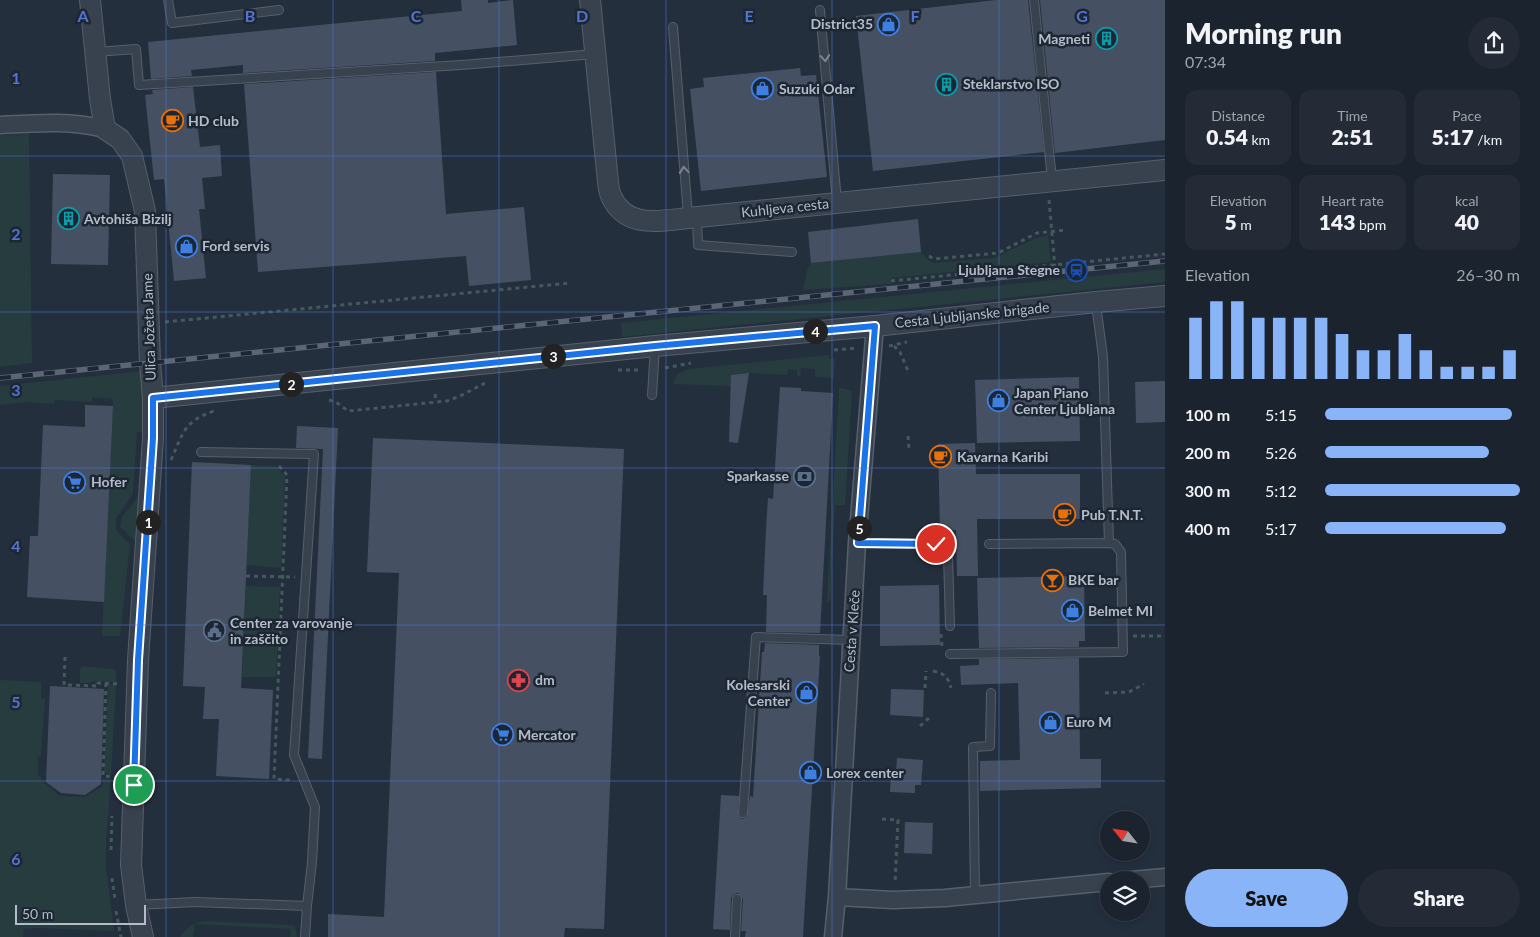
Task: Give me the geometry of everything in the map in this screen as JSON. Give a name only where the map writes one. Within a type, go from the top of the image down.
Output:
[{"type":"street","points":[[0,125],[33,123],[87,124],[105,129],[94,52],[90,0]]},
{"type":"street","name":"Kuhljeva cesta","points":[[590,0],[606,172],[610,195],[618,208],[631,218],[644,222],[1165,170]]},
{"type":"street","name":"Ulica Jožeta Jame","points":[[105,129],[120,139],[132,156],[145,211],[153,438],[138,660],[131,865],[142,937]]},
{"type":"street","name":"Cesta Ljubljanske brigade","points":[[153,398],[1165,296]]},
{"type":"street","name":"Cesta v Kleče","points":[[833,937],[858,543],[875,326]]},
{"type":"street","points":[[1150,878],[1165,876]]},
{"type":"street","points":[[837,896],[893,900],[974,895],[1100,883]]},
{"type":"lane","points":[[168,0],[172,23],[279,10]]},
{"type":"lane","points":[[1034,0],[1050,182]]},
{"type":"lane","points":[[820,10],[837,203]]},
{"type":"lane","points":[[673,27],[693,218],[698,245],[792,252]]},
{"type":"lane","points":[[94,52],[136,50],[139,85],[461,66],[595,54]]},
{"type":"lane","points":[[1096,302],[1103,357],[1109,543]]},
{"type":"lane","points":[[652,395],[655,346]]},
{"type":"lane","points":[[201,452],[314,454],[294,755],[315,807],[305,937]]},
{"type":"lane","points":[[858,543],[936,544],[948,556],[950,626]]},
{"type":"lane","points":[[950,654],[1123,652],[1121,552],[1115,544],[989,544]]},
{"type":"lane","points":[[743,813],[756,637],[852,640]]},
{"type":"lane","points":[[974,895],[973,747],[990,746],[990,693]]},
{"type":"lane","points":[[735,937],[737,899]]},
{"type":"lane","points":[[136,904],[195,902],[307,906]]},
{"type":"path","points":[[1050,182],[1054,266]]},
{"type":"path","points":[[929,256],[934,259],[998,253],[1037,233],[1066,230]]},
{"type":"path","points":[[891,281],[1165,254]]},
{"type":"path","points":[[150,323],[570,283]]},
{"type":"path","points":[[894,345],[900,352],[908,371]]},
{"type":"path","points":[[612,371],[631,371]]},
{"type":"path","points":[[324,399],[333,401],[348,411],[447,401],[486,382]]},
{"type":"path","points":[[435,394],[436,402]]},
{"type":"path","points":[[168,466],[185,428],[204,415],[218,410]]},
{"type":"path","points":[[908,436],[909,450]]},
{"type":"path","points":[[278,464],[287,475],[274,779],[290,780],[294,788]]},
{"type":"path","points":[[246,576],[306,578]]},
{"type":"path","points":[[1142,636],[1165,636]]},
{"type":"path","points":[[65,657],[64,684],[98,686],[98,683],[121,684]]},
{"type":"path","points":[[925,688],[926,671]]},
{"type":"path","points":[[933,671],[942,672],[952,688]]},
{"type":"path","points":[[106,683],[103,776],[116,777]]},
{"type":"path","points":[[1105,693],[1129,692],[1144,684]]},
{"type":"path","points":[[920,726],[929,718]]},
{"type":"path","points":[[882,819],[898,820],[893,900]]},
{"type":"green space","points":[[29,134],[32,363],[0,367],[0,135]]},
{"type":"green space","points":[[1048,235],[1051,262],[891,278],[891,284],[803,290],[807,270],[811,263],[921,252],[929,261],[934,263],[994,258],[1034,239]]},
{"type":"green space","points":[[1165,269],[1165,282],[622,337],[621,323]]},
{"type":"green space","points":[[829,355],[829,359],[835,359],[834,378],[815,377],[815,369],[801,368],[800,376],[797,376],[797,370],[788,369],[787,375],[749,373],[731,375],[731,386],[673,384],[677,374],[689,369]]},
{"type":"green space","points":[[142,371],[142,432],[137,432],[133,494],[116,518],[116,530],[130,544],[120,636],[102,636],[113,399],[92,397],[92,402],[55,400],[54,404],[27,402],[0,405],[0,386]]},
{"type":"green space","points":[[839,388],[852,392],[845,505],[835,505],[830,602],[827,602]]},
{"type":"green space","points":[[251,465],[276,466],[285,477],[281,568],[246,565]]},
{"type":"green space","points":[[138,497],[135,541],[120,527],[122,517]]},
{"type":"green space","points":[[246,586],[280,587],[276,677],[242,677]]},
{"type":"green space","points":[[83,666],[113,669],[116,671],[116,682],[91,681],[90,683],[80,683],[80,669]]},
{"type":"green space","points":[[0,680],[41,682],[41,698],[45,699],[41,756],[38,757],[38,776],[41,777],[41,780],[60,796],[85,797],[103,786],[103,778],[111,779],[106,866],[114,931],[35,928],[24,929],[23,937],[0,937]]},
{"type":"green space","points":[[108,684],[116,685],[111,775],[104,772]]},
{"type":"green space","points":[[206,921],[289,925],[295,926],[297,937],[290,937],[291,929],[196,924]]},
{"type":"green space","points":[[195,924],[193,937],[180,937],[185,930]]},
{"type":"building","points":[[461,0],[488,0],[488,3],[513,0],[517,45],[435,53],[435,61],[243,73],[243,65],[191,70],[192,76],[151,79],[148,42],[462,11]]},
{"type":"building","name":"Steklarstvo ISO","points":[[996,0],[1028,0],[1044,152],[873,171],[856,16]]},
{"type":"building","name":"Magneti","points":[[1040,0],[1165,0],[1165,140],[1055,153]]},
{"type":"building","points":[[800,68],[801,76],[816,75],[827,177],[701,191],[690,89],[704,87],[703,78]]},
{"type":"building","points":[[436,72],[446,214],[524,207],[531,280],[469,286],[466,256],[258,272],[244,84]]},
{"type":"building","points":[[193,87],[200,147],[220,145],[222,176],[202,178],[205,209],[199,209],[206,278],[174,281],[164,179],[154,180],[145,95],[153,94],[152,90]]},
{"type":"building","points":[[53,174],[110,175],[108,265],[51,264]]},
{"type":"building","points":[[918,219],[921,252],[811,263],[808,232]]},
{"type":"building","points":[[749,373],[738,443],[729,442],[731,375]]},
{"type":"building","points":[[1079,377],[1080,441],[977,443],[975,380]]},
{"type":"building","points":[[1165,381],[1165,422],[1136,423],[1135,382]]},
{"type":"building","points":[[780,387],[801,388],[801,391],[833,393],[820,633],[766,632],[767,595],[763,595],[766,529],[768,498],[773,499]]},
{"type":"building","name":"Hofer","points":[[85,405],[113,406],[104,602],[27,597],[30,536],[38,536],[43,425],[85,427]]},
{"type":"building","points":[[297,426],[338,428],[322,759],[308,758],[323,449],[296,448]]},
{"type":"building","name":"Mercator","points":[[373,438],[624,449],[604,929],[565,928],[564,937],[328,937],[328,914],[384,917],[399,573],[367,572]]},
{"type":"building","points":[[975,443],[976,474],[1080,474],[1080,519],[977,519],[978,576],[957,576],[956,530],[940,530],[938,444]]},
{"type":"building","name":"Center za varovanje in zaščito","points":[[192,462],[251,465],[241,688],[273,690],[269,779],[216,776],[219,719],[203,719],[205,687],[183,686]]},
{"type":"building","points":[[1084,576],[1085,641],[1079,641],[1079,647],[979,648],[977,578]]},
{"type":"building","points":[[939,585],[940,645],[880,646],[880,586]]},
{"type":"building","points":[[765,643],[819,645],[820,656],[803,937],[745,937],[746,931],[741,931],[743,899],[738,893],[734,894],[731,898],[730,930],[713,929],[721,795],[739,796],[738,815],[742,819],[747,817],[750,796],[753,797],[762,652],[764,652]]},
{"type":"building","name":"Euro M","points":[[1079,658],[1080,759],[1101,759],[1101,788],[980,791],[980,761],[1020,760],[1018,683],[961,685],[960,666],[979,665],[979,659]]},
{"type":"building","points":[[50,686],[104,689],[101,784],[85,795],[61,793],[46,782]]},
{"type":"building","points":[[891,689],[924,690],[923,717],[890,715]]},
{"type":"building","points":[[897,758],[923,760],[921,785],[915,785],[915,793],[890,792],[891,773],[896,773]]},
{"type":"building","points":[[905,822],[933,823],[932,854],[904,853]]},
{"type":"railway","points":[[0,378],[1165,261]]},
{"type":"place","name":"District35","points":[[889,24]]},
{"type":"place","name":"Magneti","points":[[1106,39]]},
{"type":"place","name":"Steklarstvo ISO","points":[[947,84]]},
{"type":"place","name":"Suzuki Odar","points":[[763,89]]},
{"type":"place","name":"HD club","points":[[172,121]]},
{"type":"place","name":"Avtohiša Bizilj","points":[[68,219]]},
{"type":"place","name":"Ford servis","points":[[186,246]]},
{"type":"place","name":"Ljubljana Stegne","points":[[1076,270]]},
{"type":"place","name":"Japan Piano Center Ljubljana","points":[[998,401]]},
{"type":"place","name":"Kavarna Karibi","points":[[941,457]]},
{"type":"place","name":"Sparkasse","points":[[805,476]]},
{"type":"place","name":"Hofer","points":[[75,482]]},
{"type":"place","name":"Pub T.N.T.","points":[[1065,515]]},
{"type":"place","name":"BKE bar","points":[[1052,580]]},
{"type":"place","name":"Belmet MI","points":[[1072,611]]},
{"type":"place","name":"Center za varovanje in zaščito","points":[[214,631]]},
{"type":"place","name":"dm","points":[[519,680]]},
{"type":"place","name":"Kolesarski Center","points":[[806,693]]},
{"type":"place","name":"Euro M","points":[[1050,722]]},
{"type":"place","name":"Mercator","points":[[502,735]]},
{"type":"place","name":"Lorex center","points":[[810,773]]},
{"type":"route","points":[[134,785],[138,660],[153,438],[153,398],[655,346],[875,326],[858,543],[936,544]]}]
